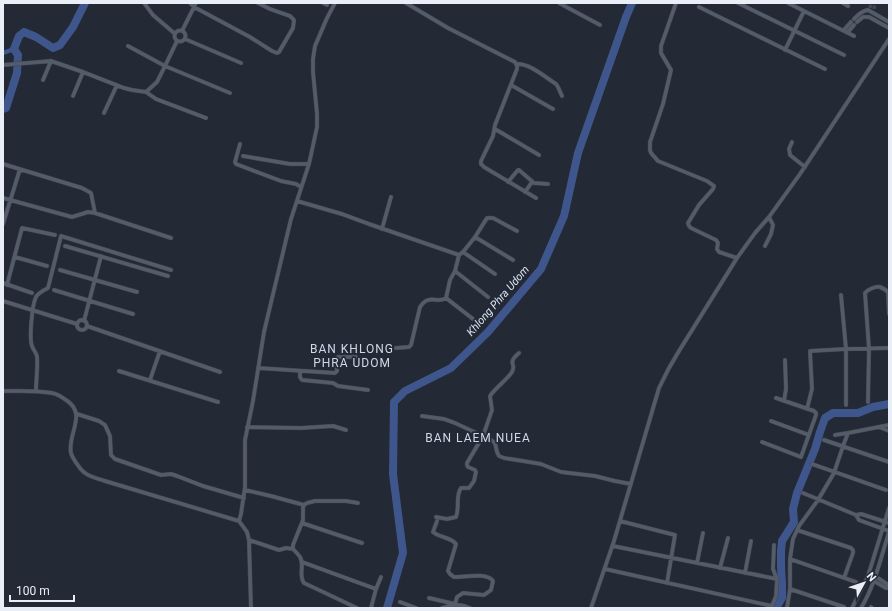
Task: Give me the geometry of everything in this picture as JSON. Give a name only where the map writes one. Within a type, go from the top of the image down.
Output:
[{"type":"street","points":[[144,3],[153,14],[174,33],[174,39],[177,41]]},
{"type":"street","points":[[190,3],[277,53],[293,28],[294,20],[290,16],[258,3]]},
{"type":"street","points":[[239,522],[245,490],[245,440],[264,332],[291,219],[308,164],[317,127],[313,72],[315,46],[327,18],[336,3]]},
{"type":"street","points":[[406,3],[448,28],[501,54],[517,64],[522,64],[534,70],[556,84],[562,96]]},
{"type":"street","points":[[559,3],[600,25]]},
{"type":"street","points":[[676,3],[661,46],[661,54],[671,70],[663,104],[650,142],[650,150],[658,160],[707,181],[714,186],[698,205],[688,223],[691,228],[716,240],[718,243],[717,249],[719,252],[737,258]]},
{"type":"street","points":[[738,3],[844,55]]},
{"type":"street","points":[[788,3],[854,36]]},
{"type":"street","points":[[843,3],[848,6]]},
{"type":"street","points":[[182,31],[195,5]]},
{"type":"street","points":[[699,7],[825,69]]},
{"type":"street","points":[[870,18],[872,10]]},
{"type":"street","points":[[848,32],[859,14],[864,11],[872,10],[889,22]]},
{"type":"street","points":[[785,50],[804,11]]},
{"type":"street","points":[[844,30],[863,16],[889,28]]},
{"type":"street","points":[[174,33],[177,31],[182,31]]},
{"type":"street","points":[[182,31],[185,35],[185,39]]},
{"type":"street","points":[[177,41],[182,41],[185,39],[241,63]]},
{"type":"street","points":[[591,608],[613,546],[659,388],[679,351],[737,258],[805,167],[889,39]]},
{"type":"street","points":[[146,92],[157,82],[177,41]]},
{"type":"street","points":[[128,46],[166,66],[230,94]]},
{"type":"street","points":[[43,80],[51,62]]},
{"type":"street","points":[[3,65],[51,62],[132,90],[146,92],[156,98],[206,118]]},
{"type":"street","points":[[517,64],[517,69],[494,129],[493,136],[481,164],[536,198]]},
{"type":"street","points":[[73,96],[83,72]]},
{"type":"street","points":[[104,113],[117,85]]},
{"type":"street","points":[[511,85],[552,109]]},
{"type":"street","points":[[494,129],[539,155]]},
{"type":"street","points":[[792,142],[789,148],[790,155],[805,167]]},
{"type":"street","points":[[240,144],[235,162],[236,164],[301,187]]},
{"type":"street","points":[[243,156],[290,164],[308,164]]},
{"type":"street","points":[[3,164],[82,188],[91,193],[95,213]]},
{"type":"street","points":[[3,224],[5,209],[10,201],[20,169]]},
{"type":"street","points":[[508,182],[518,170],[520,170],[532,182],[548,184]]},
{"type":"street","points":[[525,192],[532,182]]},
{"type":"street","points":[[3,198],[72,217],[88,212],[95,213],[171,238]]},
{"type":"street","points":[[382,229],[391,198]]},
{"type":"street","points":[[297,201],[342,214],[459,255]]},
{"type":"street","points":[[446,298],[450,280],[459,255],[475,237],[489,217],[517,231]]},
{"type":"street","points":[[765,246],[771,234],[773,225],[769,217]]},
{"type":"street","points":[[32,293],[5,284],[15,257],[22,228],[55,235]]},
{"type":"street","points":[[36,391],[37,357],[31,343],[31,322],[33,309],[36,298],[48,288],[61,236],[171,270]]},
{"type":"street","points":[[475,237],[513,260]]},
{"type":"street","points":[[65,246],[168,276]]},
{"type":"street","points":[[463,252],[495,274]]},
{"type":"street","points":[[101,256],[84,321],[87,326],[220,372]]},
{"type":"street","points":[[15,257],[47,266]]},
{"type":"street","points":[[60,270],[137,292]]},
{"type":"street","points":[[454,271],[488,297]]},
{"type":"street","points":[[868,402],[869,349],[865,292],[879,287],[888,293],[889,314]]},
{"type":"street","points":[[54,290],[133,314]]},
{"type":"street","points":[[841,295],[846,349],[846,406]]},
{"type":"street","points":[[446,298],[473,319]]},
{"type":"street","points":[[396,348],[409,347],[411,345],[420,307],[424,302],[429,299],[444,300],[446,298]]},
{"type":"street","points":[[3,301],[33,309],[77,324],[77,327],[80,330],[85,329],[87,326]]},
{"type":"street","points":[[77,324],[79,321],[84,321]]},
{"type":"street","points":[[807,409],[812,389],[810,351],[889,348]]},
{"type":"street","points":[[150,380],[160,351]]},
{"type":"street","points":[[455,604],[457,597],[463,593],[484,595],[491,590],[493,582],[490,578],[485,576],[454,577],[450,574],[448,571],[456,544],[452,540],[437,535],[433,532],[437,519],[447,519],[457,515],[458,493],[460,489],[469,488],[474,481],[476,470],[468,467],[467,463],[483,436],[492,410],[490,396],[512,371],[514,367],[512,359],[519,353]]},
{"type":"street","points":[[258,368],[335,373],[337,371],[336,360],[338,357],[356,357]]},
{"type":"street","points":[[784,401],[786,389],[785,360]]},
{"type":"street","points":[[119,371],[218,402]]},
{"type":"street","points":[[300,371],[300,377],[302,380],[333,383],[338,386],[368,390]]},
{"type":"street","points":[[3,391],[36,391],[53,393],[61,396],[69,402],[75,408],[77,414],[71,452],[76,464],[85,473],[105,481],[239,522],[247,532],[250,540],[251,608]]},
{"type":"street","points":[[762,442],[802,456],[816,415],[816,413],[807,409],[776,398]]},
{"type":"street","points":[[77,414],[99,421],[105,425],[110,436],[111,455],[115,459],[161,474],[177,476],[203,486],[244,498]]},
{"type":"street","points":[[422,416],[456,423],[490,439],[495,442],[499,456],[504,458],[541,464],[561,472],[595,476],[631,484]]},
{"type":"street","points":[[772,421],[809,435]]},
{"type":"street","points":[[835,435],[889,425]]},
{"type":"street","points":[[247,427],[301,428],[333,426],[346,430]]},
{"type":"street","points":[[878,427],[889,431]]},
{"type":"street","points":[[787,608],[790,589],[790,559],[793,539],[797,530],[818,500],[834,472],[848,433]]},
{"type":"street","points":[[824,440],[889,462]]},
{"type":"street","points":[[812,464],[886,490]]},
{"type":"street","points":[[245,490],[304,506]]},
{"type":"street","points":[[803,493],[856,515],[861,514],[889,523]]},
{"type":"street","points":[[293,549],[293,545],[302,522],[304,506],[307,503],[315,501],[358,503]]},
{"type":"street","points":[[852,608],[868,578],[889,508]]},
{"type":"street","points":[[856,515],[859,520],[889,531],[874,581],[860,608]]},
{"type":"street","points":[[620,521],[675,535],[667,583]]},
{"type":"street","points":[[302,522],[362,543]]},
{"type":"street","points":[[797,530],[851,548],[853,550],[844,578]]},
{"type":"street","points":[[697,563],[703,532]]},
{"type":"street","points":[[720,568],[728,538]]},
{"type":"street","points":[[250,540],[279,550],[286,548],[293,549],[299,554],[302,562],[301,579],[304,583],[357,608]]},
{"type":"street","points":[[744,573],[751,542]]},
{"type":"street","points":[[605,569],[772,606],[776,596],[776,579],[773,569],[774,545]]},
{"type":"street","points":[[613,546],[776,579]]},
{"type":"street","points":[[790,559],[856,582]]},
{"type":"street","points":[[302,562],[376,589]]},
{"type":"street","points":[[869,572],[887,584],[889,588]]},
{"type":"street","points":[[371,608],[381,577]]},
{"type":"street","points":[[868,578],[886,588],[889,588]]},
{"type":"street","points":[[790,589],[844,607]]},
{"type":"street","points":[[429,598],[465,605],[470,608]]},
{"type":"street","points":[[400,602],[416,608]]},
{"type":"street","points":[[442,608],[455,604]]},
{"type":"waterway","points":[[3,109],[6,108],[17,73],[18,55],[14,49],[19,36],[24,32],[36,37],[53,48],[60,45],[73,27],[85,3]]},
{"type":"waterway","name":"Khlong Phra Udom","points":[[387,608],[403,553],[393,474],[394,402],[405,391],[451,368],[488,332],[541,269],[564,216],[578,153],[632,3]]},
{"type":"waterway","points":[[3,53],[14,49]]},
{"type":"waterway","points":[[776,608],[782,598],[782,541],[794,522],[793,509],[797,493],[815,449],[825,418],[833,413],[858,413],[873,407],[889,404]]},
{"type":"tunnel","points":[[870,8],[871,3]]},
{"type":"tunnel","points":[[874,9],[875,3]]},
{"type":"district","name":"BAN KHLONG PHRA UDOM","points":[[352,356]]},
{"type":"district","name":"BAN LAEM NUEA","points":[[478,438]]}]
